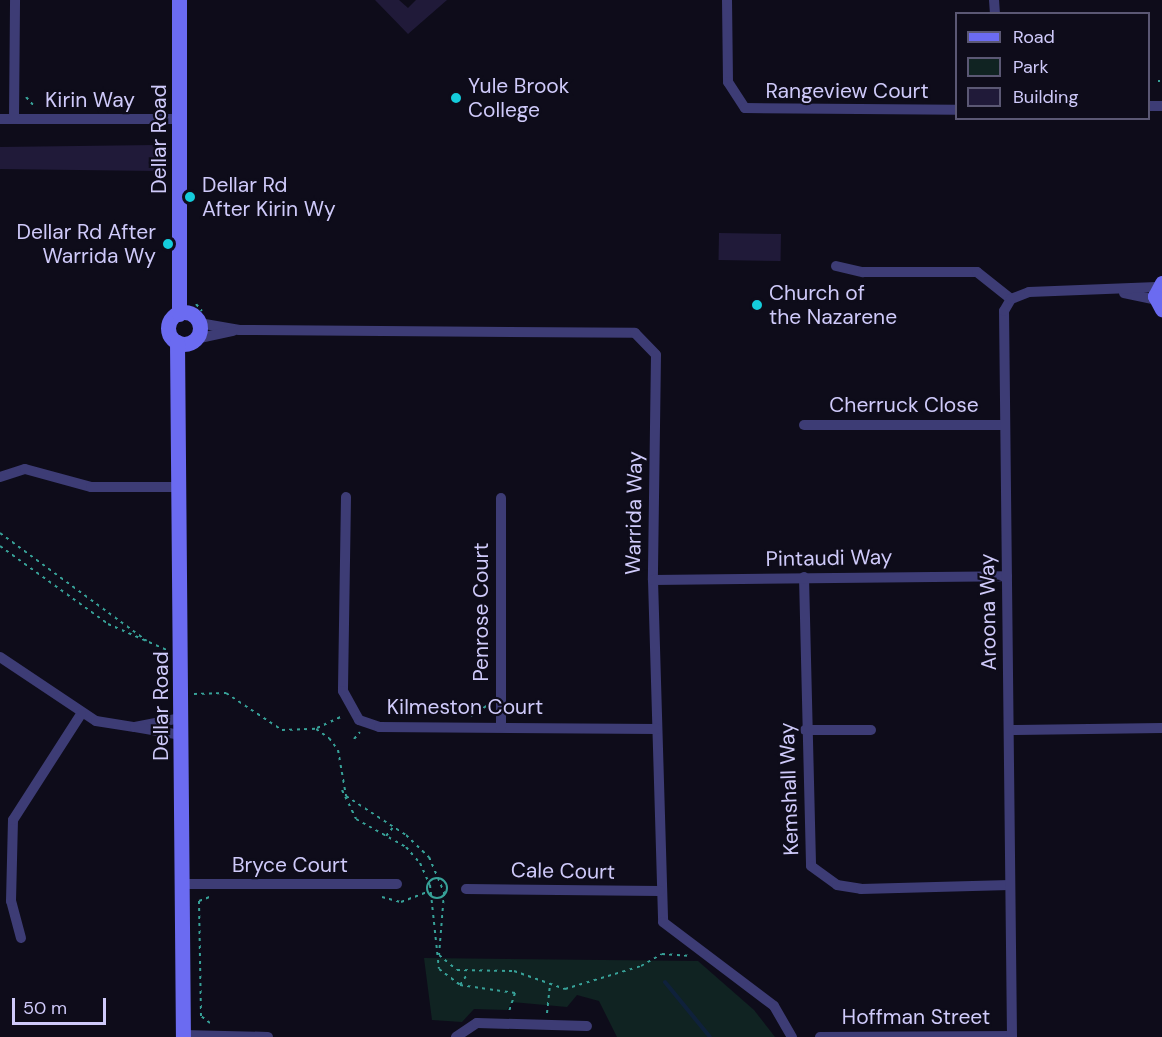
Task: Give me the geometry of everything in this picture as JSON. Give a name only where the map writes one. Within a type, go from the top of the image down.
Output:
[{"type":"main road","name":"Dellar Road","points":[[179,0],[181,279],[190,317]]},
{"type":"main road","points":[[1159,298],[1162,270]]},
{"type":"main road","points":[[190,317],[188,341],[169,326],[190,317]]},
{"type":"main road","name":"Dellar Road","points":[[183,1036],[180,376],[188,341]]},
{"type":"street","points":[[14,119],[15,0]]},
{"type":"street","name":"Rangeview Court","points":[[727,0],[728,82],[745,108],[955,110]]},
{"type":"street","name":"Kirin Way","points":[[0,119],[179,119]]},
{"type":"street","points":[[836,266],[863,273],[977,272],[1011,299],[1029,292],[1121,292],[1159,298]]},
{"type":"street","name":"Aroona Way","points":[[1011,299],[1004,310],[1004,424],[1010,730],[1012,1037]]},
{"type":"street","name":"Warrida Way","points":[[190,317],[239,330]]},
{"type":"street","name":"Warrida Way","points":[[188,341],[239,330],[635,333],[656,355],[653,580],[660,891],[663,922],[774,1006],[792,1037]]},
{"type":"street","name":"Cherruck Close","points":[[804,425],[1004,424]]},
{"type":"street","points":[[0,477],[25,469],[91,487],[181,487]]},
{"type":"street","points":[[346,497],[343,691],[349,710]]},
{"type":"street","name":"Penrose Court","points":[[501,498],[501,727]]},
{"type":"street","name":"Pintaudi Way","points":[[653,580],[1006,576]]},
{"type":"street","name":"Kemshall Way","points":[[804,577],[805,730],[811,866],[837,885],[1010,885]]},
{"type":"street","points":[[0,657],[81,714],[181,735]]},
{"type":"street","name":"Kilmeston Court","points":[[349,710],[379,727],[657,729]]},
{"type":"street","points":[[21,938],[11,900],[13,820],[81,714]]},
{"type":"street","points":[[135,727],[182,718]]},
{"type":"street","points":[[1010,730],[1162,728]]},
{"type":"street","points":[[805,730],[871,730]]},
{"type":"street","name":"Bryce Court","points":[[182,884],[397,884]]},
{"type":"street","name":"Cale Court","points":[[466,889],[660,891]]},
{"type":"street","points":[[456,1037],[477,1023],[587,1026]]},
{"type":"street","points":[[183,1036],[268,1037]]},
{"type":"street","name":"Hoffman Street","points":[[820,1037],[1012,1037]]},
{"type":"path","points":[[15,94],[23,94],[35,108],[46,108]]},
{"type":"path","points":[[0,533],[148,642]]},
{"type":"path","points":[[0,546],[108,624],[167,650],[168,662]]},
{"type":"path","points":[[314,729],[336,724],[349,710]]},
{"type":"path","points":[[340,781],[356,819],[386,836],[420,863],[431,897],[435,962],[460,985],[515,993],[513,1008],[502,1013]]},
{"type":"path","points":[[386,836],[393,826]]},
{"type":"path","points":[[441,879],[447,887],[440,898],[431,897],[427,891],[428,882],[441,879]]},
{"type":"path","points":[[371,895],[401,902],[427,891]]},
{"type":"path","points":[[211,1029],[201,1016],[199,901],[223,896]]},
{"type":"path","points":[[460,985],[468,973]]},
{"type":"path","points":[[546,1024],[550,986]]},
{"type":"green space","points":[[424,958],[698,961],[754,1010],[775,1037],[617,1037],[599,1001],[577,995],[567,1007],[512,1002],[507,1010],[474,1009],[462,1022],[432,1020]]},
{"type":"building","points":[[375,0],[399,0],[408,8],[416,0],[447,0],[408,34]]},
{"type":"building","points":[[155,145],[156,171],[0,169],[0,147]]},
{"type":"building","points":[[719,233],[781,234],[781,261],[719,260]]},
{"type":"waterway","points":[[665,982],[710,1037]]},
{"type":"place","name":"Yule Brook College","points":[[456,98]]},
{"type":"place","name":"Dellar Rd After Kirin Wy","points":[[190,197]]},
{"type":"place","name":"Dellar Rd After Warrida Wy","points":[[168,244]]},
{"type":"place","name":"Church of the Nazarene","points":[[757,305]]}]
